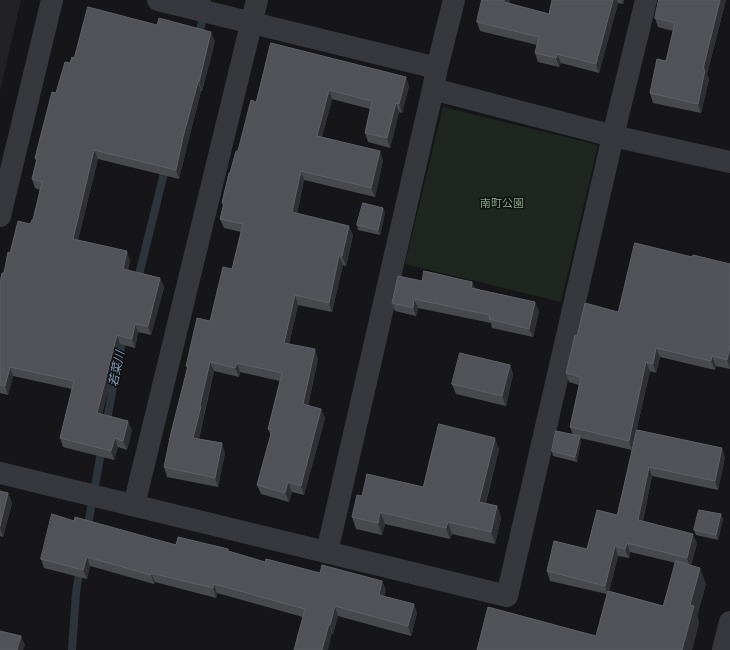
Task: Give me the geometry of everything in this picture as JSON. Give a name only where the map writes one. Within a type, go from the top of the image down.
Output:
[{"type":"street","points":[[0,216],[52,0]]},
{"type":"street","points":[[158,0],[252,23],[435,79],[613,136],[730,162]]},
{"type":"street","points":[[134,505],[257,0]]},
{"type":"street","points":[[327,552],[454,0]]},
{"type":"street","points":[[0,472],[507,596],[613,136],[646,0]]},
{"type":"street","points":[[723,650],[730,622]]},
{"type":"shaded area","points":[[0,0],[21,0],[0,91]]},
{"type":"green space","name":"南町公園","points":[[443,107],[598,145],[561,302],[405,264]]},
{"type":"building","points":[[482,0],[504,0],[504,2],[549,14],[552,0],[613,0],[596,64],[557,54],[556,58],[535,53],[539,37],[477,22]]},
{"type":"building","points":[[659,0],[720,0],[703,69],[705,70],[698,104],[650,93],[657,59],[666,61],[675,23],[655,18]]},
{"type":"building","points":[[88,7],[157,25],[159,18],[211,32],[199,82],[183,137],[176,170],[94,150],[73,239],[127,251],[123,269],[160,278],[148,326],[135,324],[132,339],[117,335],[97,413],[128,421],[123,441],[115,438],[111,451],[60,438],[74,381],[10,367],[5,386],[0,385],[0,283],[2,273],[4,273],[8,252],[10,253],[18,221],[30,224],[33,220],[42,182],[32,179],[37,159],[35,158],[52,92],[56,93],[65,62],[70,63],[72,57],[74,58]]},
{"type":"building","points":[[271,43],[406,77],[399,104],[396,103],[387,138],[365,133],[372,101],[329,90],[317,136],[380,151],[371,188],[301,171],[292,212],[349,226],[342,256],[339,256],[329,303],[295,295],[284,343],[315,349],[303,404],[321,409],[301,486],[288,482],[285,493],[257,485],[272,430],[268,429],[282,373],[237,363],[235,368],[210,362],[193,438],[222,443],[215,478],[164,467],[188,366],[186,366],[197,318],[210,321],[223,267],[232,269],[243,224],[220,219],[224,203],[222,203],[229,173],[236,151],[238,151],[251,100],[256,102]]},
{"type":"building","points":[[363,203],[383,208],[378,230],[357,225]]},
{"type":"building","points":[[635,243],[692,257],[693,255],[730,264],[730,347],[727,360],[712,356],[711,361],[656,348],[653,364],[646,362],[629,441],[570,427],[581,377],[566,373],[575,335],[577,336],[585,303],[618,312]]},
{"type":"building","points":[[424,271],[472,282],[471,288],[535,302],[529,329],[489,319],[490,315],[414,299],[413,308],[392,303],[398,276],[422,281]]},
{"type":"building","points":[[460,353],[510,365],[502,396],[452,384]]},
{"type":"building","points":[[439,424],[495,438],[479,502],[497,506],[491,532],[448,522],[446,528],[380,512],[378,523],[352,517],[357,495],[362,496],[367,474],[423,487]]},
{"type":"building","points":[[637,430],[722,448],[715,481],[649,467],[638,520],[693,534],[687,558],[627,543],[625,549],[615,546],[605,586],[547,571],[554,541],[587,549],[597,510],[617,515]]},
{"type":"building","points":[[556,431],[580,436],[575,457],[552,451]]},
{"type":"building","points":[[0,491],[8,493],[0,526]]},
{"type":"building","points":[[699,510],[721,514],[716,535],[694,530]]},
{"type":"building","points":[[52,514],[74,521],[75,517],[176,545],[178,537],[228,549],[228,551],[265,562],[266,559],[320,573],[322,565],[382,581],[379,595],[414,604],[408,626],[335,606],[322,650],[294,650],[305,609],[214,584],[213,588],[151,573],[151,575],[87,557],[83,570],[41,559]]},
{"type":"building","points":[[676,561],[700,568],[690,605],[694,606],[682,650],[477,650],[488,607],[596,636],[608,591],[663,606]]},
{"type":"building","points":[[0,631],[21,636],[17,650],[0,650]]},
{"type":"waterway","name":"若菜川","points":[[198,39],[207,0]]},
{"type":"waterway","name":"若菜川","points":[[137,283],[166,165]]},
{"type":"waterway","name":"若菜川","points":[[106,426],[117,364],[124,335]]},
{"type":"waterway","name":"若菜川","points":[[87,530],[102,447]]},
{"type":"waterway","name":"若菜川","points":[[72,650],[76,593],[80,567]]}]
